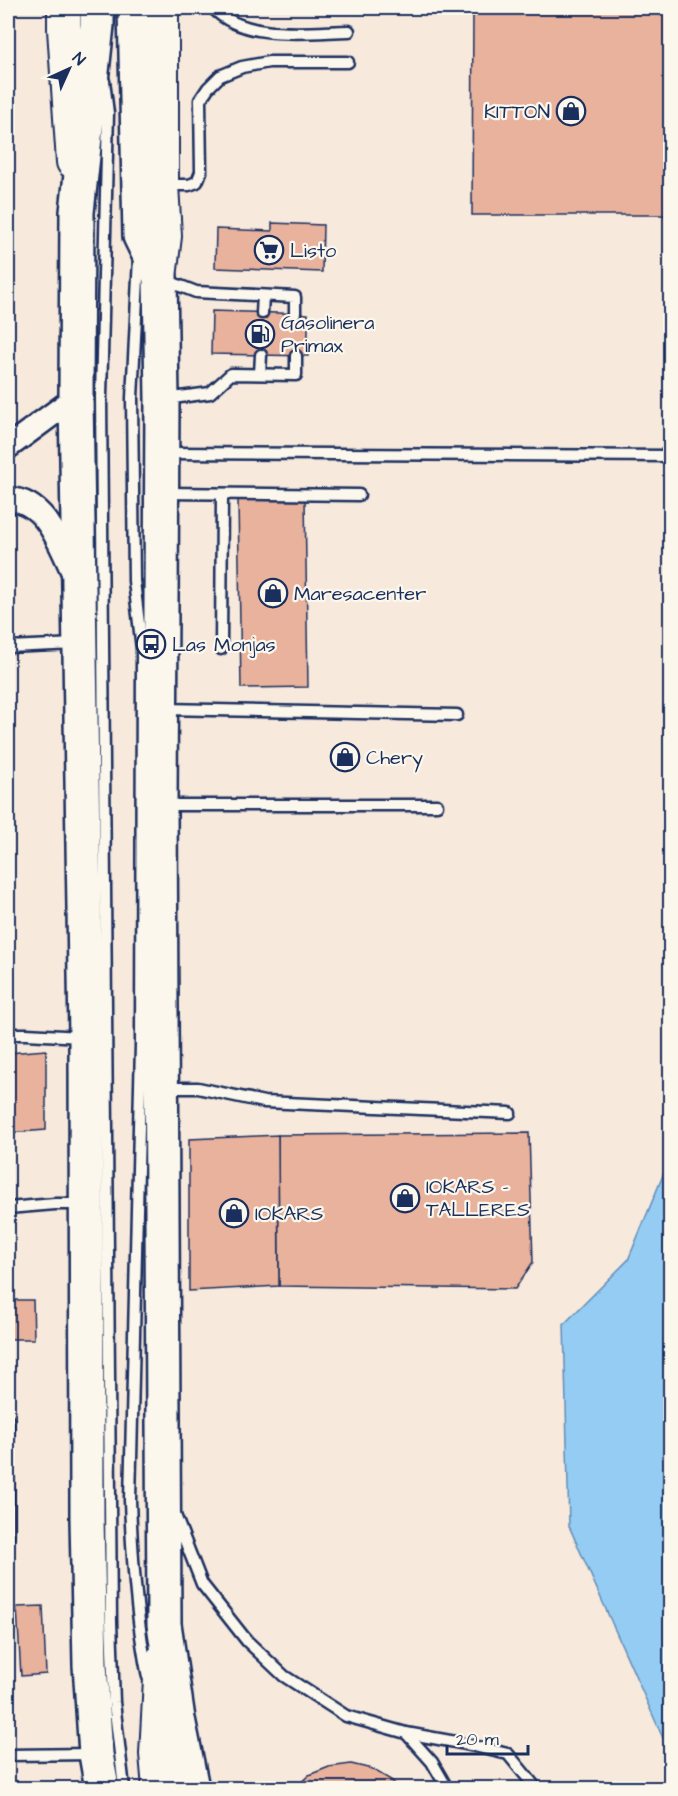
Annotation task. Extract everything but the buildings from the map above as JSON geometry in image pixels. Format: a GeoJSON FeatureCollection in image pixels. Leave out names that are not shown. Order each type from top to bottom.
{"type":"FeatureCollection","features":[{"type":"Feature","properties":{"kind":"main road"},"geometry":{"type":"LineString","coordinates":[[135,8],[140,236],[160,277],[164,1624],[178,1719],[173,1786]]}},
{"type":"Feature","properties":{"kind":"main road"},"geometry":{"type":"LineString","coordinates":[[97,16],[77,212],[76,397],[86,1037],[87,1530],[90,1665],[96,1754],[102,1788]]}},
{"type":"Feature","properties":{"kind":"street"},"geometry":{"type":"LineString","coordinates":[[64,8],[77,212]]}},
{"type":"Feature","properties":{"kind":"street"},"geometry":{"type":"LineString","coordinates":[[160,277],[165,236],[162,185],[162,8]]}},
{"type":"Feature","properties":{"kind":"street"},"geometry":{"type":"LineString","coordinates":[[8,447],[76,397]]}},
{"type":"Feature","properties":{"kind":"street"},"geometry":{"type":"LineString","coordinates":[[8,500],[15,500],[34,509],[47,520],[79,584]]}},
{"type":"Feature","properties":{"kind":"street"},"geometry":{"type":"LineString","coordinates":[[164,1624],[156,1754],[173,1786]]}},
{"type":"Feature","properties":{"kind":"lane"},"geometry":{"type":"LineString","coordinates":[[213,8],[246,28],[266,32],[349,31]]}},
{"type":"Feature","properties":{"kind":"lane"},"geometry":{"type":"LineString","coordinates":[[97,16],[108,113],[101,409],[111,1622],[114,1702],[124,1788]]}},
{"type":"Feature","properties":{"kind":"lane"},"geometry":{"type":"LineString","coordinates":[[162,185],[189,185],[197,182],[201,172],[200,100],[220,76],[242,67],[269,62],[348,62]]}},
{"type":"Feature","properties":{"kind":"lane"},"geometry":{"type":"LineString","coordinates":[[140,236],[132,398],[134,581],[142,649],[141,1045],[130,1500],[139,1634],[158,1724]]}},
{"type":"Feature","properties":{"kind":"lane"},"geometry":{"type":"LineString","coordinates":[[160,277],[196,292],[295,297],[295,313]]}},
{"type":"Feature","properties":{"kind":"lane"},"geometry":{"type":"LineString","coordinates":[[262,312],[263,296]]}},
{"type":"Feature","properties":{"kind":"lane"},"geometry":{"type":"LineString","coordinates":[[260,374],[261,355]]}},
{"type":"Feature","properties":{"kind":"lane"},"geometry":{"type":"LineString","coordinates":[[162,399],[210,393],[231,374],[296,375],[296,356]]}},
{"type":"Feature","properties":{"kind":"lane"},"geometry":{"type":"LineString","coordinates":[[160,453],[670,456]]}},
{"type":"Feature","properties":{"kind":"lane"},"geometry":{"type":"LineString","coordinates":[[160,493],[358,495]]}},
{"type":"Feature","properties":{"kind":"lane"},"geometry":{"type":"LineString","coordinates":[[220,649],[222,494]]}},
{"type":"Feature","properties":{"kind":"lane"},"geometry":{"type":"LineString","coordinates":[[8,647],[80,644]]}},
{"type":"Feature","properties":{"kind":"lane"},"geometry":{"type":"LineString","coordinates":[[160,709],[457,716]]}},
{"type":"Feature","properties":{"kind":"lane"},"geometry":{"type":"LineString","coordinates":[[160,805],[437,805]]}},
{"type":"Feature","properties":{"kind":"lane"},"geometry":{"type":"LineString","coordinates":[[8,1034],[86,1037]]}},
{"type":"Feature","properties":{"kind":"lane"},"geometry":{"type":"LineString","coordinates":[[162,1088],[198,1088],[264,1102],[510,1113]]}},
{"type":"Feature","properties":{"kind":"lane"},"geometry":{"type":"LineString","coordinates":[[8,1208],[86,1204]]}},
{"type":"Feature","properties":{"kind":"lane"},"geometry":{"type":"LineString","coordinates":[[8,1420],[8,1536]]}},
{"type":"Feature","properties":{"kind":"lane"},"geometry":{"type":"LineString","coordinates":[[164,1484],[202,1584],[247,1641],[284,1676],[346,1716],[406,1733],[508,1754],[536,1788]]}},
{"type":"Feature","properties":{"kind":"lane"},"geometry":{"type":"LineString","coordinates":[[406,1733],[432,1761],[447,1788]]}},
{"type":"Feature","properties":{"kind":"lane"},"geometry":{"type":"LineString","coordinates":[[8,1755],[96,1754]]}},
{"type":"Feature","properties":{"kind":"water"},"geometry":{"type":"Polygon","coordinates":[[[670,1158],[670,1754],[569,1526],[564,1324],[628,1260],[670,1158]]]}},
{"type":"Feature","properties":{"kind":"place","name":"KITTON"},"geometry":{"type":"Point","coordinates":[571,111]}},
{"type":"Feature","properties":{"kind":"place","name":"Listo"},"geometry":{"type":"Point","coordinates":[269,250]}},
{"type":"Feature","properties":{"kind":"place","name":"Gasolinera Primax"},"geometry":{"type":"Point","coordinates":[260,334]}},
{"type":"Feature","properties":{"kind":"place","name":"Maresacenter"},"geometry":{"type":"Point","coordinates":[273,593]}},
{"type":"Feature","properties":{"kind":"place","name":"Las Monjas"},"geometry":{"type":"Point","coordinates":[151,644]}},
{"type":"Feature","properties":{"kind":"place","name":"Chery"},"geometry":{"type":"Point","coordinates":[345,757]}},
{"type":"Feature","properties":{"kind":"place","name":"IOKARS - TALLERES"},"geometry":{"type":"Point","coordinates":[405,1198]}},
{"type":"Feature","properties":{"kind":"place","name":"IOKARS"},"geometry":{"type":"Point","coordinates":[234,1213]}}]}
